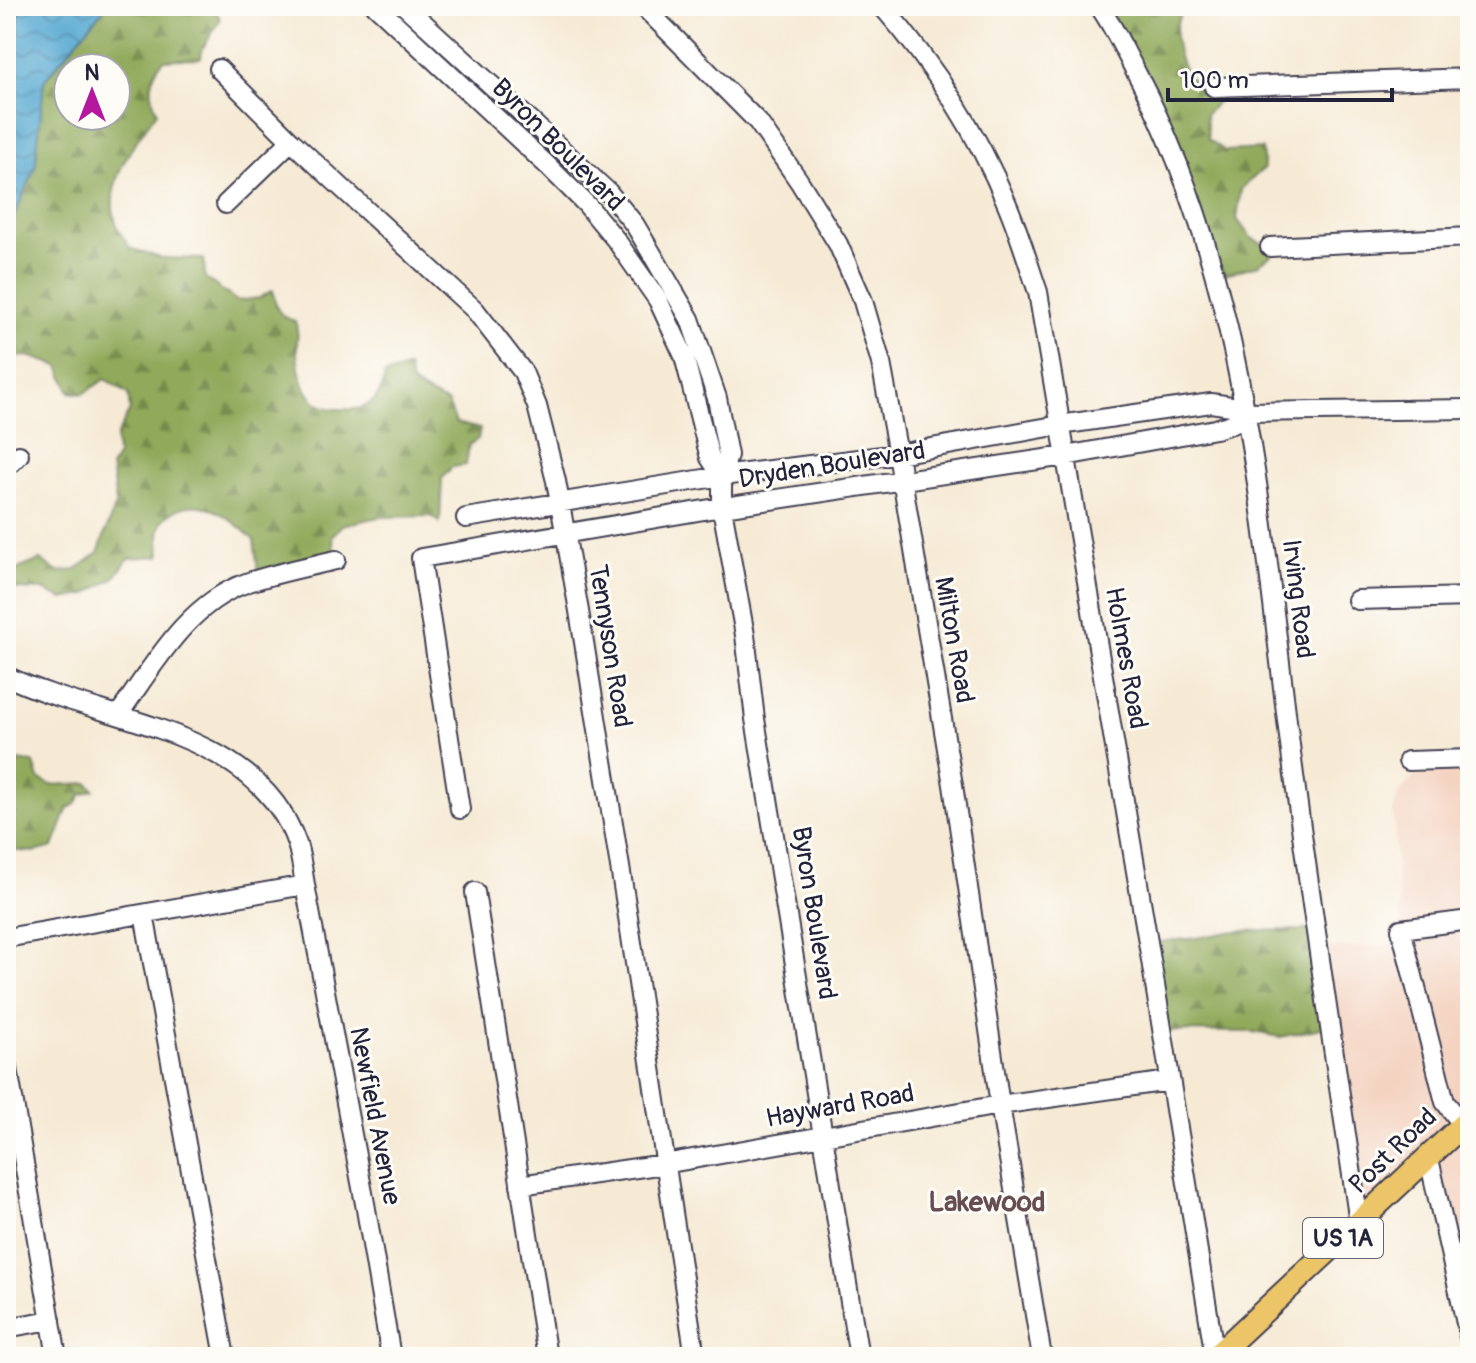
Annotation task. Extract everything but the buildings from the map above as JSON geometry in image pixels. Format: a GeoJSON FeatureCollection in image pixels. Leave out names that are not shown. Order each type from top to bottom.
{"type":"FeatureCollection","features":[{"type":"Feature","properties":{"kind":"main road","name":"Post Road"},"geometry":{"type":"LineString","coordinates":[[1215,1357],[1467,1126]]}},
{"type":"Feature","properties":{"kind":"street","name":"Byron Boulevard"},"geometry":{"type":"LineString","coordinates":[[376,6],[587,205],[624,252],[658,300],[684,356],[710,458],[722,476]]}},
{"type":"Feature","properties":{"kind":"street","name":"Byron Boulevard"},"geometry":{"type":"LineString","coordinates":[[405,6],[608,192],[643,239],[690,319],[717,398],[728,455],[722,476],[722,508],[745,635],[755,719],[859,1357]]}},
{"type":"Feature","properties":{"kind":"street","name":"Milton Road"},"geometry":{"type":"LineString","coordinates":[[643,6],[758,122],[838,244],[863,301],[881,363],[898,454],[1042,1357]]}},
{"type":"Feature","properties":{"kind":"street","name":"Holmes Road"},"geometry":{"type":"LineString","coordinates":[[882,6],[902,28],[960,111],[1007,204],[1038,292],[1215,1357]]}},
{"type":"Feature","properties":{"kind":"street","name":"Irving Road"},"geometry":{"type":"LineString","coordinates":[[1099,6],[1157,112],[1189,193],[1221,295],[1246,412],[1293,769],[1359,1223]]}},
{"type":"Feature","properties":{"kind":"street","name":"Tennyson Road"},"geometry":{"type":"LineString","coordinates":[[219,69],[291,141],[475,310],[523,372],[537,406],[560,504],[628,917],[695,1357]]}},
{"type":"Feature","properties":{"kind":"street"},"geometry":{"type":"LineString","coordinates":[[1214,87],[1470,78]]}},
{"type":"Feature","properties":{"kind":"street"},"geometry":{"type":"LineString","coordinates":[[513,133],[527,119]]}},
{"type":"Feature","properties":{"kind":"street"},"geometry":{"type":"LineString","coordinates":[[226,204],[291,141]]}},
{"type":"Feature","properties":{"kind":"street"},"geometry":{"type":"LineString","coordinates":[[1270,247],[1470,237]]}},
{"type":"Feature","properties":{"kind":"street"},"geometry":{"type":"LineString","coordinates":[[624,252],[643,239]]}},
{"type":"Feature","properties":{"kind":"street","name":"Dryden Boulevard"},"geometry":{"type":"LineString","coordinates":[[466,518],[722,476],[898,454],[1060,425],[1211,403],[1246,412],[1470,409]]}},
{"type":"Feature","properties":{"kind":"street","name":"Dryden Boulevard"},"geometry":{"type":"LineString","coordinates":[[460,809],[421,558],[1065,456],[1215,429],[1232,424],[1246,412]]}},
{"type":"Feature","properties":{"kind":"street"},"geometry":{"type":"LineString","coordinates":[[119,714],[162,652],[185,625],[216,599],[244,584],[336,560]]}},
{"type":"Feature","properties":{"kind":"street"},"geometry":{"type":"LineString","coordinates":[[1357,600],[1470,597]]}},
{"type":"Feature","properties":{"kind":"street","name":"Newfield Avenue"},"geometry":{"type":"LineString","coordinates":[[6,676],[199,745],[230,761],[273,800],[297,843],[364,1194],[391,1357]]}},
{"type":"Feature","properties":{"kind":"street"},"geometry":{"type":"LineString","coordinates":[[1408,761],[1470,759]]}},
{"type":"Feature","properties":{"kind":"street"},"geometry":{"type":"LineString","coordinates":[[6,938],[305,885]]}},
{"type":"Feature","properties":{"kind":"street"},"geometry":{"type":"LineString","coordinates":[[475,892],[547,1357]]}},
{"type":"Feature","properties":{"kind":"street"},"geometry":{"type":"LineString","coordinates":[[144,914],[225,1357]]}},
{"type":"Feature","properties":{"kind":"street"},"geometry":{"type":"LineString","coordinates":[[1467,1126],[1445,1102],[1401,929],[1470,920]]}},
{"type":"Feature","properties":{"kind":"street"},"geometry":{"type":"LineString","coordinates":[[6,1057],[57,1357]]}},
{"type":"Feature","properties":{"kind":"street","name":"Hayward Road"},"geometry":{"type":"LineString","coordinates":[[520,1185],[664,1164],[1000,1105],[1169,1081]]}},
{"type":"Feature","properties":{"kind":"street"},"geometry":{"type":"LineString","coordinates":[[1429,1159],[1470,1341]]}},
{"type":"Feature","properties":{"kind":"street"},"geometry":{"type":"LineString","coordinates":[[6,1328],[51,1320]]}},
{"type":"Feature","properties":{"kind":"shaded area"},"geometry":{"type":"Polygon","coordinates":[[[1470,758],[1470,1335],[1429,1160],[1365,1217],[1321,949],[1402,944],[1393,812],[1398,794],[1415,775],[1420,760],[1470,758]]]}},
{"type":"Feature","properties":{"kind":"green space"},"geometry":{"type":"Polygon","coordinates":[[[6,6],[22,6],[6,58],[6,6]]]}},
{"type":"Feature","properties":{"kind":"green space"},"geometry":{"type":"Polygon","coordinates":[[[106,6],[215,6],[220,20],[202,49],[201,58],[164,60],[155,72],[152,91],[157,112],[122,165],[113,195],[118,229],[130,248],[161,258],[204,259],[205,278],[237,301],[259,298],[273,290],[278,310],[295,321],[300,373],[307,392],[320,405],[350,409],[366,406],[378,396],[385,375],[408,367],[413,384],[448,403],[456,423],[480,429],[478,439],[469,445],[466,465],[452,467],[442,478],[440,522],[431,516],[379,517],[342,525],[332,536],[336,560],[259,578],[254,540],[217,511],[206,507],[184,507],[163,520],[159,532],[160,556],[129,558],[114,578],[85,595],[63,599],[43,590],[17,589],[6,574],[40,560],[58,572],[75,570],[98,553],[116,503],[111,466],[117,457],[116,437],[130,410],[128,394],[105,379],[83,394],[70,392],[59,366],[28,356],[6,357],[6,226],[13,219],[35,168],[44,81],[52,71],[52,132],[132,132],[132,52],[68,52],[106,6]]]}},
{"type":"Feature","properties":{"kind":"green space"},"geometry":{"type":"Polygon","coordinates":[[[1102,6],[1195,6],[1185,10],[1176,29],[1176,42],[1184,68],[1198,85],[1230,89],[1206,114],[1208,139],[1225,151],[1262,149],[1264,168],[1241,189],[1237,219],[1251,238],[1277,251],[1258,265],[1218,276],[1102,6]]]}},
{"type":"Feature","properties":{"kind":"green space"},"geometry":{"type":"Polygon","coordinates":[[[6,760],[34,763],[39,779],[51,785],[88,783],[94,790],[81,795],[76,804],[68,808],[53,847],[35,852],[6,850],[6,760]]]}},
{"type":"Feature","properties":{"kind":"green space"},"geometry":{"type":"Polygon","coordinates":[[[1317,930],[1330,1026],[1280,1037],[1253,1032],[1165,1031],[1149,943],[1235,931],[1317,930]]]}},
{"type":"Feature","properties":{"kind":"water"},"geometry":{"type":"Polygon","coordinates":[[[22,6],[106,6],[68,52],[52,52],[52,71],[44,81],[35,168],[13,219],[6,226],[6,58],[22,6]]]}},
{"type":"Feature","properties":{"kind":"district","name":"Lakewood"},"geometry":{"type":"Point","coordinates":[987,1202]}}]}
